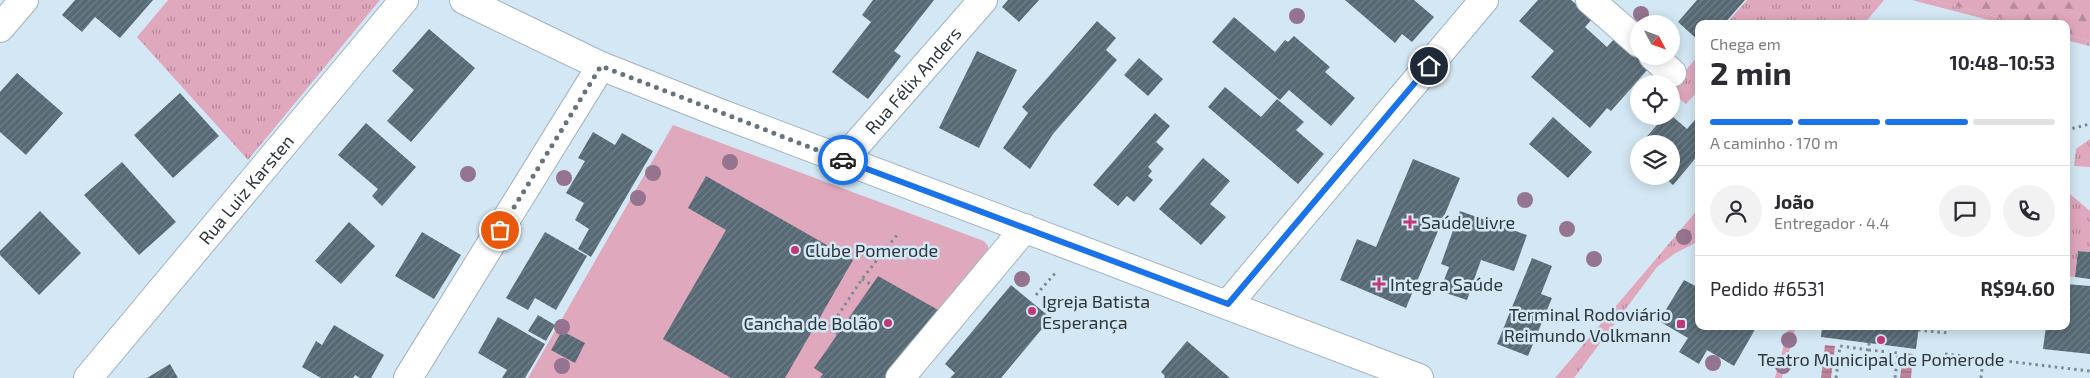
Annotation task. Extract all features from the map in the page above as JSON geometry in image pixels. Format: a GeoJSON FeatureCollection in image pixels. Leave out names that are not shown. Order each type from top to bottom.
{"type":"FeatureCollection","features":[{"type":"Feature","properties":{"kind":"street"},"geometry":{"type":"LineString","coordinates":[[0,28],[24,0]]}},
{"type":"Feature","properties":{"kind":"street","name":"Rua Luiz Karsten"},"geometry":{"type":"LineString","coordinates":[[88,378],[404,0]]}},
{"type":"Feature","properties":{"kind":"street"},"geometry":{"type":"LineString","coordinates":[[464,0],[601,66],[843,160],[1228,304],[1419,378]]}},
{"type":"Feature","properties":{"kind":"street","name":"Rua Félix Anders"},"geometry":{"type":"LineString","coordinates":[[843,160],[983,0]]}},
{"type":"Feature","properties":{"kind":"street"},"geometry":{"type":"LineString","coordinates":[[1228,304],[1484,0]]}},
{"type":"Feature","properties":{"kind":"street"},"geometry":{"type":"LineString","coordinates":[[1590,0],[1630,35]]}},
{"type":"Feature","properties":{"kind":"street"},"geometry":{"type":"LineString","coordinates":[[408,378],[601,66]]}},
{"type":"Feature","properties":{"kind":"street"},"geometry":{"type":"LineString","coordinates":[[900,378],[1025,228]]}},
{"type":"Feature","properties":{"kind":"path"},"geometry":{"type":"LineString","coordinates":[[2070,129],[2090,124]]}},
{"type":"Feature","properties":{"kind":"path"},"geometry":{"type":"LineString","coordinates":[[838,334],[829,329],[862,279],[897,235]]}},
{"type":"Feature","properties":{"kind":"path"},"geometry":{"type":"LineString","coordinates":[[862,279],[872,285]]}},
{"type":"Feature","properties":{"kind":"path"},"geometry":{"type":"LineString","coordinates":[[1918,330],[1948,333]]}},
{"type":"Feature","properties":{"kind":"path"},"geometry":{"type":"LineString","coordinates":[[1869,343],[1869,350]]}},
{"type":"Feature","properties":{"kind":"path"},"geometry":{"type":"LineString","coordinates":[[1836,378],[1840,346],[1898,353],[1895,378]]}},
{"type":"Feature","properties":{"kind":"path"},"geometry":{"type":"LineString","coordinates":[[1945,354],[2090,372]]}},
{"type":"Feature","properties":{"kind":"path"},"geometry":{"type":"LineString","coordinates":[[1981,378],[1983,359]]}},
{"type":"Feature","properties":{"kind":"green space"},"geometry":{"type":"Polygon","coordinates":[[[168,0],[380,0],[248,160],[137,37],[168,0]]]}},
{"type":"Feature","properties":{"kind":"green space"},"geometry":{"type":"Polygon","coordinates":[[[1747,0],[1884,0],[1867,20],[1730,20],[1747,0]]]}},
{"type":"Feature","properties":{"kind":"green space"},"geometry":{"type":"Polygon","coordinates":[[[1912,0],[1932,0],[2009,20],[1989,20],[1912,0]]]}},
{"type":"Feature","properties":{"kind":"green space"},"geometry":{"type":"Polygon","coordinates":[[[1932,0],[2090,0],[2090,41],[2070,36],[2070,20],[2009,20],[1932,0]]]}},
{"type":"Feature","properties":{"kind":"green space"},"geometry":{"type":"Polygon","coordinates":[[[2070,36],[2090,41],[2089,46],[2070,41],[2070,36]]]}},
{"type":"Feature","properties":{"kind":"green space"},"geometry":{"type":"Polygon","coordinates":[[[1695,60],[1695,94],[1686,104],[1680,99],[1680,77],[1695,60]]]}},
{"type":"Feature","properties":{"kind":"green space","name":"Clube Pomerode"},"geometry":{"type":"Polygon","coordinates":[[[673,125],[984,241],[988,246],[988,253],[887,378],[528,378],[673,125]]]}},
{"type":"Feature","properties":{"kind":"green space"},"geometry":{"type":"Polygon","coordinates":[[[2090,139],[2090,167],[2074,166],[2076,149],[2090,139]]]}},
{"type":"Feature","properties":{"kind":"green space"},"geometry":{"type":"Polygon","coordinates":[[[2070,194],[2090,211],[2090,252],[2078,251],[2075,277],[2070,276],[2070,194]]]}},
{"type":"Feature","properties":{"kind":"green space"},"geometry":{"type":"Polygon","coordinates":[[[1695,213],[1695,243],[1674,254],[1657,267],[1574,378],[1555,378],[1695,213]]]}},
{"type":"Feature","properties":{"kind":"green space"},"geometry":{"type":"Polygon","coordinates":[[[1788,330],[1795,330],[1782,378],[1775,378],[1788,330]]]}},
{"type":"Feature","properties":{"kind":"shaded area"},"geometry":{"type":"Polygon","coordinates":[[[1825,345],[1835,346],[1831,378],[1821,378],[1825,345]]]}},
{"type":"Feature","properties":{"kind":"shaded area"},"geometry":{"type":"Polygon","coordinates":[[[1903,353],[1913,354],[1911,378],[1900,378],[1903,353]]]}},
{"type":"Feature","properties":{"kind":"building"},"geometry":{"type":"Polygon","coordinates":[[[75,0],[153,0],[120,38],[95,17],[82,32],[62,15],[75,0]]]}},
{"type":"Feature","properties":{"kind":"building"},"geometry":{"type":"Polygon","coordinates":[[[873,0],[934,0],[894,51],[901,56],[868,99],[832,72],[871,22],[862,15],[873,0]]]}},
{"type":"Feature","properties":{"kind":"building"},"geometry":{"type":"Polygon","coordinates":[[[1008,0],[1039,0],[1019,22],[1002,7],[1008,0]]]}},
{"type":"Feature","properties":{"kind":"building"},"geometry":{"type":"Polygon","coordinates":[[[1345,0],[1414,0],[1434,17],[1412,42],[1402,34],[1395,43],[1345,0]]]}},
{"type":"Feature","properties":{"kind":"building"},"geometry":{"type":"Polygon","coordinates":[[[1538,0],[1571,0],[1593,18],[1585,27],[1607,47],[1615,38],[1630,51],[1630,65],[1646,65],[1649,68],[1643,75],[1630,75],[1630,90],[1611,111],[1607,108],[1590,128],[1531,77],[1554,51],[1519,21],[1538,0]]]}},
{"type":"Feature","properties":{"kind":"building"},"geometry":{"type":"Polygon","coordinates":[[[1697,0],[1745,0],[1728,20],[1695,20],[1695,37],[1680,24],[1680,20],[1697,0]]]}},
{"type":"Feature","properties":{"kind":"building"},"geometry":{"type":"Polygon","coordinates":[[[1234,17],[1275,52],[1285,40],[1288,42],[1294,36],[1330,67],[1325,72],[1355,98],[1331,126],[1289,90],[1280,100],[1212,42],[1234,17]]]}},
{"type":"Feature","properties":{"kind":"building"},"geometry":{"type":"Polygon","coordinates":[[[1097,21],[1116,38],[1106,50],[1117,60],[1053,134],[1030,169],[1003,148],[1028,113],[1022,107],[1097,21]]]}},
{"type":"Feature","properties":{"kind":"building"},"geometry":{"type":"Polygon","coordinates":[[[429,29],[475,68],[411,142],[387,121],[414,90],[392,71],[429,29]]]}},
{"type":"Feature","properties":{"kind":"building"},"geometry":{"type":"Polygon","coordinates":[[[977,51],[1017,70],[979,148],[939,128],[977,51]]]}},
{"type":"Feature","properties":{"kind":"building"},"geometry":{"type":"Polygon","coordinates":[[[1139,58],[1163,79],[1148,96],[1124,75],[1139,58]]]}},
{"type":"Feature","properties":{"kind":"building"},"geometry":{"type":"Polygon","coordinates":[[[17,73],[63,113],[26,155],[0,132],[0,92],[17,73]]]}},
{"type":"Feature","properties":{"kind":"building"},"geometry":{"type":"Polygon","coordinates":[[[1225,87],[1261,117],[1277,99],[1304,122],[1296,130],[1324,154],[1298,184],[1208,107],[1225,87]]]}},
{"type":"Feature","properties":{"kind":"building"},"geometry":{"type":"Polygon","coordinates":[[[180,93],[219,136],[173,178],[134,135],[180,93]]]}},
{"type":"Feature","properties":{"kind":"building"},"geometry":{"type":"Polygon","coordinates":[[[1155,113],[1170,126],[1156,142],[1164,149],[1148,167],[1152,171],[1148,176],[1153,180],[1134,202],[1127,196],[1118,206],[1093,185],[1155,113]]]}},
{"type":"Feature","properties":{"kind":"building"},"geometry":{"type":"Polygon","coordinates":[[[1553,117],[1592,152],[1568,178],[1529,144],[1553,117]]]}},
{"type":"Feature","properties":{"kind":"building"},"geometry":{"type":"Polygon","coordinates":[[[1695,120],[1695,159],[1680,177],[1680,135],[1648,135],[1657,125],[1680,125],[1680,123],[1687,129],[1695,120]]]}},
{"type":"Feature","properties":{"kind":"building"},"geometry":{"type":"Polygon","coordinates":[[[366,123],[416,167],[382,206],[372,196],[378,189],[338,155],[366,123]]]}},
{"type":"Feature","properties":{"kind":"building"},"geometry":{"type":"Polygon","coordinates":[[[593,132],[615,145],[622,133],[653,151],[591,257],[578,249],[589,229],[575,220],[584,203],[566,193],[585,161],[578,158],[593,132]]]}},
{"type":"Feature","properties":{"kind":"building"},"geometry":{"type":"Polygon","coordinates":[[[1203,158],[1230,181],[1210,204],[1226,217],[1201,245],[1159,209],[1203,158]]]}},
{"type":"Feature","properties":{"kind":"building"},"geometry":{"type":"Polygon","coordinates":[[[1413,159],[1460,178],[1406,308],[1340,280],[1357,239],[1376,247],[1413,159]]]}},
{"type":"Feature","properties":{"kind":"building"},"geometry":{"type":"Polygon","coordinates":[[[122,162],[176,222],[139,255],[84,195],[122,162]]]}},
{"type":"Feature","properties":{"kind":"building"},"geometry":{"type":"Polygon","coordinates":[[[706,176],[853,260],[785,378],[731,378],[663,339],[726,230],[688,208],[706,176]]]}},
{"type":"Feature","properties":{"kind":"building"},"geometry":{"type":"Polygon","coordinates":[[[40,211],[81,253],[39,295],[0,255],[0,251],[40,211]]]}},
{"type":"Feature","properties":{"kind":"building"},"geometry":{"type":"Polygon","coordinates":[[[1460,211],[1527,235],[1514,271],[1481,260],[1467,300],[1440,291],[1449,267],[1441,264],[1460,211]]]}},
{"type":"Feature","properties":{"kind":"building"},"geometry":{"type":"Polygon","coordinates":[[[349,222],[375,246],[341,284],[315,261],[349,222]]]}},
{"type":"Feature","properties":{"kind":"building"},"geometry":{"type":"Polygon","coordinates":[[[422,232],[461,255],[434,299],[395,276],[422,232]]]}},
{"type":"Feature","properties":{"kind":"building"},"geometry":{"type":"Polygon","coordinates":[[[545,232],[587,256],[556,310],[535,298],[528,310],[506,298],[545,232]]]}},
{"type":"Feature","properties":{"kind":"building"},"geometry":{"type":"Polygon","coordinates":[[[2078,251],[2090,252],[2090,279],[2075,277],[2078,251]]]}},
{"type":"Feature","properties":{"kind":"building"},"geometry":{"type":"Polygon","coordinates":[[[1532,258],[1552,266],[1541,294],[1552,298],[1528,356],[1497,344],[1532,258]]]}},
{"type":"Feature","properties":{"kind":"building","name":"Cancha de Bolão"},"geometry":{"type":"Polygon","coordinates":[[[878,276],[940,311],[885,378],[820,378],[823,374],[814,368],[878,276]]]}},
{"type":"Feature","properties":{"kind":"building","name":"Terminal Rodoviário Reimundo Volkmann"},"geometry":{"type":"Polygon","coordinates":[[[1684,280],[1695,286],[1695,330],[1755,330],[1734,366],[1707,350],[1699,364],[1679,352],[1688,338],[1659,321],[1684,280]]]}},
{"type":"Feature","properties":{"kind":"building"},"geometry":{"type":"Polygon","coordinates":[[[2070,284],[2090,286],[2090,354],[2043,349],[2045,330],[2070,330],[2070,284]]]}},
{"type":"Feature","properties":{"kind":"building"},"geometry":{"type":"Polygon","coordinates":[[[1011,285],[1051,318],[1001,378],[950,378],[955,373],[945,364],[1011,285]]]}},
{"type":"Feature","properties":{"kind":"building"},"geometry":{"type":"Polygon","coordinates":[[[538,315],[555,325],[546,341],[528,331],[538,315]]]}},
{"type":"Feature","properties":{"kind":"building"},"geometry":{"type":"Polygon","coordinates":[[[498,317],[545,344],[525,378],[502,378],[507,370],[478,353],[498,317]]]}},
{"type":"Feature","properties":{"kind":"building"},"geometry":{"type":"Polygon","coordinates":[[[334,325],[384,355],[371,378],[360,378],[355,375],[353,378],[321,378],[302,367],[316,341],[322,345],[334,325]]]}},
{"type":"Feature","properties":{"kind":"building","name":"Teatro Municipal de Pomerode"},"geometry":{"type":"Polygon","coordinates":[[[1822,330],[1918,330],[1916,349],[1821,337],[1822,330]]]}},
{"type":"Feature","properties":{"kind":"building"},"geometry":{"type":"Polygon","coordinates":[[[562,331],[585,343],[575,363],[551,350],[562,331]]]}},
{"type":"Feature","properties":{"kind":"building"},"geometry":{"type":"Polygon","coordinates":[[[1187,341],[1230,378],[1164,378],[1165,376],[1161,372],[1187,341]]]}},
{"type":"Feature","properties":{"kind":"building"},"geometry":{"type":"Polygon","coordinates":[[[170,364],[178,378],[147,378],[170,364]]]}},
{"type":"Feature","properties":{"kind":"way so far"},"geometry":{"type":"LineString","coordinates":[[500,230],[601,66],[843,160]]}},
{"type":"Feature","properties":{"kind":"place","name":"Saúde Livre"},"geometry":{"type":"Point","coordinates":[1410,222]}},
{"type":"Feature","properties":{"kind":"place","name":"Clube Pomerode"},"geometry":{"type":"Point","coordinates":[795,250]}},
{"type":"Feature","properties":{"kind":"place","name":"Integra Saúde"},"geometry":{"type":"Point","coordinates":[1379,284]}},
{"type":"Feature","properties":{"kind":"place","name":"Igreja Batista Esperança"},"geometry":{"type":"Point","coordinates":[1032,311]}},
{"type":"Feature","properties":{"kind":"place","name":"Cancha de Bolão"},"geometry":{"type":"Point","coordinates":[888,323]}},
{"type":"Feature","properties":{"kind":"place","name":"Terminal Rodoviário Reimundo Volkmann"},"geometry":{"type":"Point","coordinates":[1681,324]}},
{"type":"Feature","properties":{"kind":"place","name":"Teatro Municipal de Pomerode"},"geometry":{"type":"Point","coordinates":[1881,340]}},
{"type":"Feature","properties":{"kind":"route"},"geometry":{"type":"LineString","coordinates":[[843,160],[1228,304],[1429,66]]}}]}
